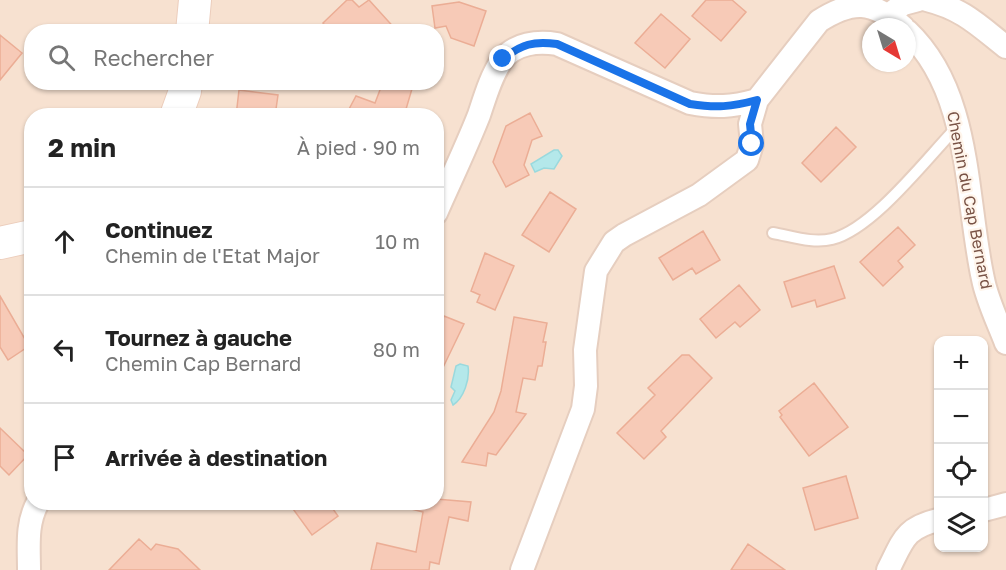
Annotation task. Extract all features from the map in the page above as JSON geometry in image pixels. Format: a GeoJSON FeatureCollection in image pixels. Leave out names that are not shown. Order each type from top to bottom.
{"type":"FeatureCollection","features":[{"type":"Feature","properties":{"kind":"street"},"geometry":{"type":"LineString","coordinates":[[193,24],[195,0]]}},
{"type":"Feature","properties":{"kind":"street"},"geometry":{"type":"LineString","coordinates":[[897,18],[903,4],[918,0]]}},
{"type":"Feature","properties":{"kind":"street"},"geometry":{"type":"LineString","coordinates":[[927,0],[945,4],[963,13],[1006,47]]}},
{"type":"Feature","properties":{"kind":"street"},"geometry":{"type":"LineString","coordinates":[[522,570],[583,409],[586,386],[585,350],[596,271],[614,242],[699,195],[747,160],[751,154],[752,144],[750,124],[757,100],[819,21],[831,10],[845,4],[864,1],[891,18]]}},
{"type":"Feature","properties":{"kind":"street","name":"Chemin du Cap Bernard"},"geometry":{"type":"LineString","coordinates":[[916,41],[935,63],[950,98],[967,166],[983,280],[1006,343]]}},
{"type":"Feature","properties":{"kind":"street"},"geometry":{"type":"LineString","coordinates":[[444,195],[487,90],[503,59],[527,44],[542,42],[557,44],[690,104],[732,107],[757,100]]}},
{"type":"Feature","properties":{"kind":"street"},"geometry":{"type":"LineString","coordinates":[[179,108],[185,90]]}},
{"type":"Feature","properties":{"kind":"street"},"geometry":{"type":"LineString","coordinates":[[0,243],[24,238]]}},
{"type":"Feature","properties":{"kind":"street"},"geometry":{"type":"LineString","coordinates":[[988,509],[1006,504]]}},
{"type":"Feature","properties":{"kind":"street"},"geometry":{"type":"LineString","coordinates":[[29,570],[28,528],[34,510]]}},
{"type":"Feature","properties":{"kind":"street"},"geometry":{"type":"LineString","coordinates":[[888,570],[911,531],[934,522]]}},
{"type":"Feature","properties":{"kind":"lane"},"geometry":{"type":"LineString","coordinates":[[772,233],[819,240],[832,239],[850,231],[866,221],[897,191],[957,126]]}},
{"type":"Feature","properties":{"kind":"shaded area"},"geometry":{"type":"Polygon","coordinates":[[[0,0],[1006,0],[1006,570],[0,570],[0,0]]]}},
{"type":"Feature","properties":{"kind":"water"},"geometry":{"type":"Polygon","coordinates":[[[554,150],[558,150],[562,156],[554,169],[544,168],[535,172],[531,164],[554,150]]]}},
{"type":"Feature","properties":{"kind":"water"},"geometry":{"type":"Polygon","coordinates":[[[460,364],[468,366],[468,377],[463,393],[453,405],[451,400],[455,391],[451,387],[456,366],[460,364]]]}},
{"type":"Feature","properties":{"kind":"building"},"geometry":{"type":"Polygon","coordinates":[[[347,0],[352,0],[359,7],[369,0],[391,24],[324,24],[347,0]]]}},
{"type":"Feature","properties":{"kind":"building"},"geometry":{"type":"Polygon","coordinates":[[[706,0],[732,0],[746,12],[721,41],[692,16],[706,0]]]}},
{"type":"Feature","properties":{"kind":"building"},"geometry":{"type":"Polygon","coordinates":[[[459,2],[486,11],[474,46],[451,38],[444,24],[434,24],[432,6],[459,2]]]}},
{"type":"Feature","properties":{"kind":"building"},"geometry":{"type":"Polygon","coordinates":[[[661,14],[690,39],[665,68],[635,43],[661,14]]]}},
{"type":"Feature","properties":{"kind":"building"},"geometry":{"type":"Polygon","coordinates":[[[0,35],[22,53],[0,80],[0,35]]]}},
{"type":"Feature","properties":{"kind":"building"},"geometry":{"type":"Polygon","coordinates":[[[239,90],[278,95],[276,108],[237,108],[239,90]]]}},
{"type":"Feature","properties":{"kind":"building"},"geometry":{"type":"Polygon","coordinates":[[[380,90],[412,90],[406,108],[350,108],[356,96],[375,103],[380,90]]]}},
{"type":"Feature","properties":{"kind":"building"},"geometry":{"type":"Polygon","coordinates":[[[530,113],[542,136],[532,140],[524,165],[529,175],[506,187],[493,162],[506,126],[530,113]]]}},
{"type":"Feature","properties":{"kind":"building"},"geometry":{"type":"Polygon","coordinates":[[[836,127],[856,147],[821,182],[802,163],[836,127]]]}},
{"type":"Feature","properties":{"kind":"building"},"geometry":{"type":"Polygon","coordinates":[[[550,192],[576,209],[549,252],[522,235],[550,192]]]}},
{"type":"Feature","properties":{"kind":"building"},"geometry":{"type":"Polygon","coordinates":[[[898,227],[915,245],[898,261],[903,267],[883,286],[860,262],[898,227]]]}},
{"type":"Feature","properties":{"kind":"building"},"geometry":{"type":"Polygon","coordinates":[[[703,231],[720,260],[696,274],[692,268],[673,280],[659,258],[703,231]]]}},
{"type":"Feature","properties":{"kind":"building"},"geometry":{"type":"Polygon","coordinates":[[[485,253],[514,266],[495,310],[477,302],[480,295],[471,291],[485,253]]]}},
{"type":"Feature","properties":{"kind":"building"},"geometry":{"type":"Polygon","coordinates":[[[834,266],[845,298],[817,307],[815,300],[792,307],[784,282],[834,266]]]}},
{"type":"Feature","properties":{"kind":"building"},"geometry":{"type":"Polygon","coordinates":[[[739,285],[760,310],[740,327],[735,322],[716,338],[700,319],[739,285]]]}},
{"type":"Feature","properties":{"kind":"building"},"geometry":{"type":"Polygon","coordinates":[[[0,296],[24,337],[24,349],[8,360],[0,347],[0,296]]]}},
{"type":"Feature","properties":{"kind":"building"},"geometry":{"type":"Polygon","coordinates":[[[444,316],[464,324],[444,365],[444,316]]]}},
{"type":"Feature","properties":{"kind":"building"},"geometry":{"type":"Polygon","coordinates":[[[514,317],[547,323],[542,366],[538,366],[535,380],[523,378],[516,412],[526,414],[496,455],[488,453],[486,466],[462,462],[494,412],[501,391],[514,317]]]}},
{"type":"Feature","properties":{"kind":"building"},"geometry":{"type":"Polygon","coordinates":[[[682,355],[689,355],[712,378],[661,431],[666,437],[644,459],[617,433],[655,395],[648,388],[682,355]]]}},
{"type":"Feature","properties":{"kind":"building"},"geometry":{"type":"Polygon","coordinates":[[[814,383],[848,427],[809,456],[780,417],[782,415],[779,411],[814,383]]]}},
{"type":"Feature","properties":{"kind":"building"},"geometry":{"type":"Polygon","coordinates":[[[0,428],[24,451],[24,459],[9,475],[0,466],[0,428]]]}},
{"type":"Feature","properties":{"kind":"building"},"geometry":{"type":"Polygon","coordinates":[[[846,476],[858,518],[815,530],[803,488],[846,476]]]}},
{"type":"Feature","properties":{"kind":"building"},"geometry":{"type":"Polygon","coordinates":[[[444,500],[471,502],[468,521],[449,517],[439,564],[430,562],[429,570],[371,570],[377,543],[416,552],[423,512],[415,510],[444,510],[444,500]]]}},
{"type":"Feature","properties":{"kind":"building"},"geometry":{"type":"Polygon","coordinates":[[[294,510],[334,510],[338,516],[312,535],[294,510]]]}},
{"type":"Feature","properties":{"kind":"building"},"geometry":{"type":"Polygon","coordinates":[[[139,539],[151,550],[156,544],[178,549],[200,570],[109,570],[139,539]]]}},
{"type":"Feature","properties":{"kind":"building"},"geometry":{"type":"Polygon","coordinates":[[[748,544],[785,570],[731,570],[748,544]]]}},
{"type":"Feature","properties":{"kind":"route"},"geometry":{"type":"LineString","coordinates":[[503,59],[527,44],[542,42],[557,44],[690,104],[732,107],[757,100],[750,124],[752,144]]}}]}
